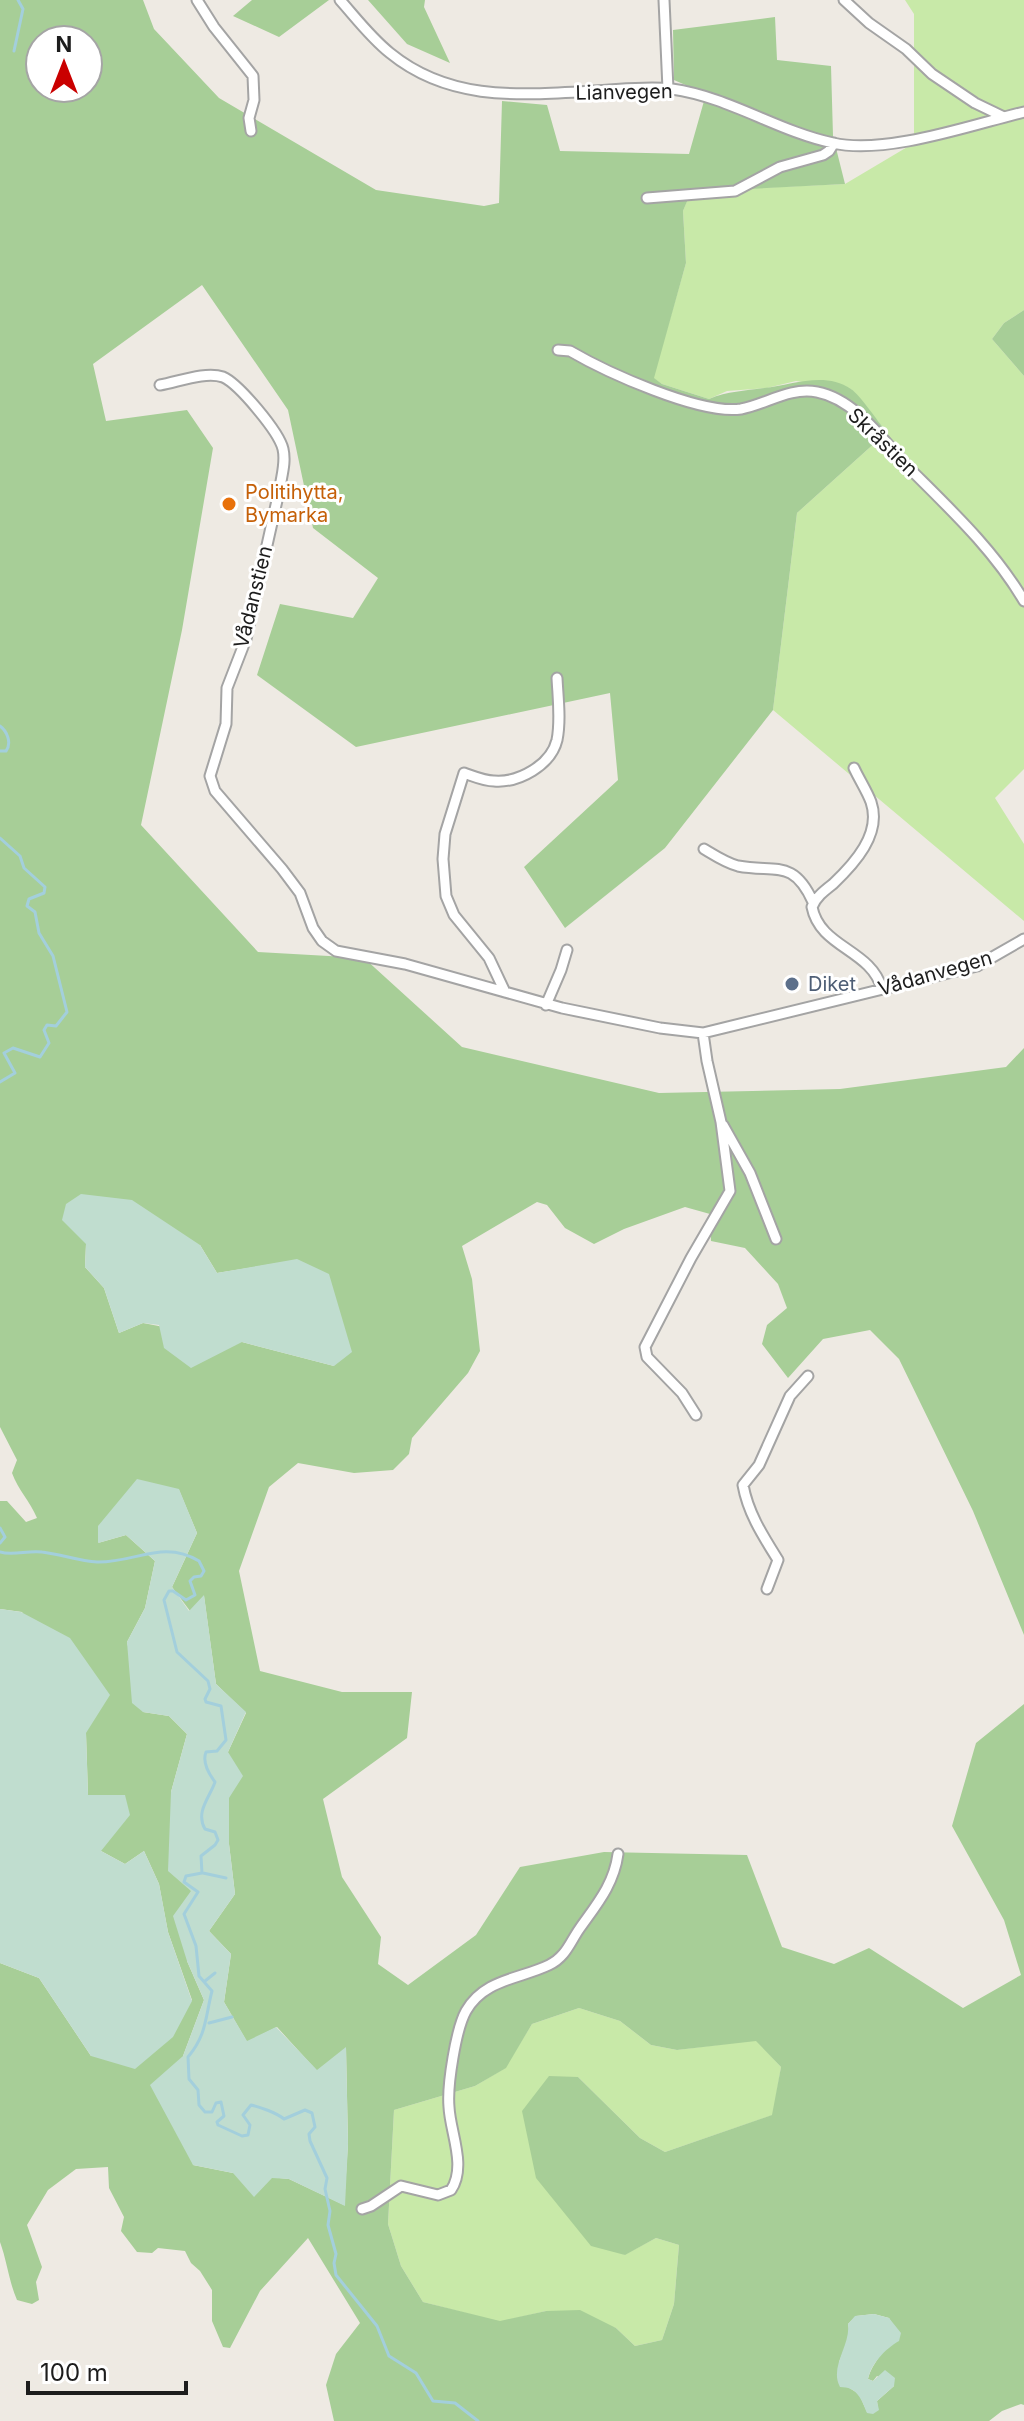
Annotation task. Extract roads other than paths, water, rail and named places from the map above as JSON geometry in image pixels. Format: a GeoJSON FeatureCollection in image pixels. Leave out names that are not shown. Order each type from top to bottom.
{"type":"FeatureCollection","features":[{"type":"Feature","properties":{"kind":"street"},"geometry":{"type":"LineString","coordinates":[[197,0],[253,76],[254,100],[249,118],[251,131]]}},
{"type":"Feature","properties":{"kind":"street","name":"Lianvegen"},"geometry":{"type":"LineString","coordinates":[[340,0],[399,61],[426,76],[471,91],[496,94],[668,89],[712,98],[791,130],[834,143],[858,145],[898,141],[1024,112]]}},
{"type":"Feature","properties":{"kind":"street"},"geometry":{"type":"LineString","coordinates":[[664,0],[668,89]]}},
{"type":"Feature","properties":{"kind":"street"},"geometry":{"type":"LineString","coordinates":[[844,0],[869,23],[906,49],[932,74],[975,103],[1004,117]]}},
{"type":"Feature","properties":{"kind":"street"},"geometry":{"type":"LineString","coordinates":[[647,198],[735,191],[780,167],[823,155],[834,143]]}},
{"type":"Feature","properties":{"kind":"street","name":"Skråstien"},"geometry":{"type":"LineString","coordinates":[[558,350],[570,351],[660,392],[721,409],[740,409],[803,391],[836,398],[859,415],[977,537],[1011,579],[1024,601]]}},
{"type":"Feature","properties":{"kind":"street","name":"Vådanstien"},"geometry":{"type":"LineString","coordinates":[[160,385],[209,376],[222,377],[258,411],[281,443],[284,461],[278,495],[246,639],[229,679],[226,724],[210,776],[215,791],[300,893],[313,928],[322,941],[336,951]]}},
{"type":"Feature","properties":{"kind":"street"},"geometry":{"type":"LineString","coordinates":[[505,992],[489,958],[449,906],[443,884],[445,834],[464,773],[491,781],[508,779],[538,767],[550,755],[558,728],[557,678]]}},
{"type":"Feature","properties":{"kind":"street"},"geometry":{"type":"LineString","coordinates":[[813,902],[849,867],[869,839],[873,824],[872,804],[854,768]]}},
{"type":"Feature","properties":{"kind":"street"},"geometry":{"type":"LineString","coordinates":[[704,849],[733,865],[777,867],[789,871],[813,902],[813,913],[822,931],[869,965],[882,989]]}},
{"type":"Feature","properties":{"kind":"street","name":"Vådanvegen"},"geometry":{"type":"LineString","coordinates":[[336,951],[405,964],[546,1005],[660,1028],[703,1033],[977,966],[1024,939]]}},
{"type":"Feature","properties":{"kind":"street"},"geometry":{"type":"LineString","coordinates":[[546,1005],[567,950]]}},
{"type":"Feature","properties":{"kind":"street"},"geometry":{"type":"LineString","coordinates":[[696,1415],[682,1393],[647,1357],[645,1344],[691,1258],[729,1197],[730,1178],[703,1033]]}},
{"type":"Feature","properties":{"kind":"street"},"geometry":{"type":"LineString","coordinates":[[721,1122],[754,1181],[776,1239]]}},
{"type":"Feature","properties":{"kind":"street"},"geometry":{"type":"LineString","coordinates":[[767,1589],[778,1560],[757,1526],[743,1485],[759,1465],[790,1396],[808,1376]]}},
{"type":"Feature","properties":{"kind":"street"},"geometry":{"type":"LineString","coordinates":[[362,2209],[401,2186],[438,2195],[451,2190],[456,2181],[457,2160],[449,2100],[456,2044],[466,2012],[495,1984],[550,1965],[563,1955],[605,1895],[618,1854]]}},
{"type":"Feature","properties":{"kind":"waterway"},"geometry":{"type":"LineString","coordinates":[[14,51],[23,9],[18,0]]}},
{"type":"Feature","properties":{"kind":"waterway"},"geometry":{"type":"LineString","coordinates":[[0,726],[9,741],[6,751],[0,751]]}},
{"type":"Feature","properties":{"kind":"waterway"},"geometry":{"type":"LineString","coordinates":[[0,838],[20,856],[24,868],[45,887],[44,893],[29,899],[27,906],[35,912],[39,933],[53,956],[67,1012],[56,1026],[47,1025],[44,1030],[49,1043],[40,1057],[13,1048],[4,1053],[15,1073],[0,1082]]}},
{"type":"Feature","properties":{"kind":"waterway"},"geometry":{"type":"LineString","coordinates":[[0,1528],[5,1537],[0,1543]]}},
{"type":"Feature","properties":{"kind":"waterway"},"geometry":{"type":"LineString","coordinates":[[0,1552],[42,1552],[97,1562],[173,1552],[199,1561],[204,1571],[190,1581],[195,1595],[186,1600],[169,1591],[164,1600],[177,1652],[208,1681],[210,1689],[206,1702],[221,1706],[226,1740],[217,1751],[206,1752],[205,1756],[207,1768],[215,1782],[202,1811],[202,1823],[205,1829],[215,1832],[218,1840],[201,1856],[202,1873],[186,1876],[184,1882],[198,1892],[184,1914],[196,1946],[199,1976],[212,1991],[202,2033],[188,2057],[189,2079],[198,2090],[199,2105],[205,2112],[212,2112],[216,2103],[221,2102],[224,2116],[217,2122],[218,2125],[242,2136],[248,2135],[250,2125],[243,2115],[251,2105],[284,2119],[305,2110],[312,2113],[315,2127],[309,2134],[310,2141],[327,2178],[328,2225],[336,2254],[336,2275],[377,2326],[389,2356],[416,2373],[433,2401],[455,2403],[478,2421]]}},
{"type":"Feature","properties":{"kind":"waterway"},"geometry":{"type":"LineString","coordinates":[[203,1873],[226,1878]]}},
{"type":"Feature","properties":{"kind":"waterway"},"geometry":{"type":"LineString","coordinates":[[205,1981],[215,1973]]}},
{"type":"Feature","properties":{"kind":"waterway"},"geometry":{"type":"LineString","coordinates":[[209,2023],[232,2017]]}},
{"type":"Feature","properties":{"kind":"place","name":"Politihytta, Bymarka"},"geometry":{"type":"Point","coordinates":[229,504]}},
{"type":"Feature","properties":{"kind":"place","name":"Diket"},"geometry":{"type":"Point","coordinates":[792,984]}}]}
